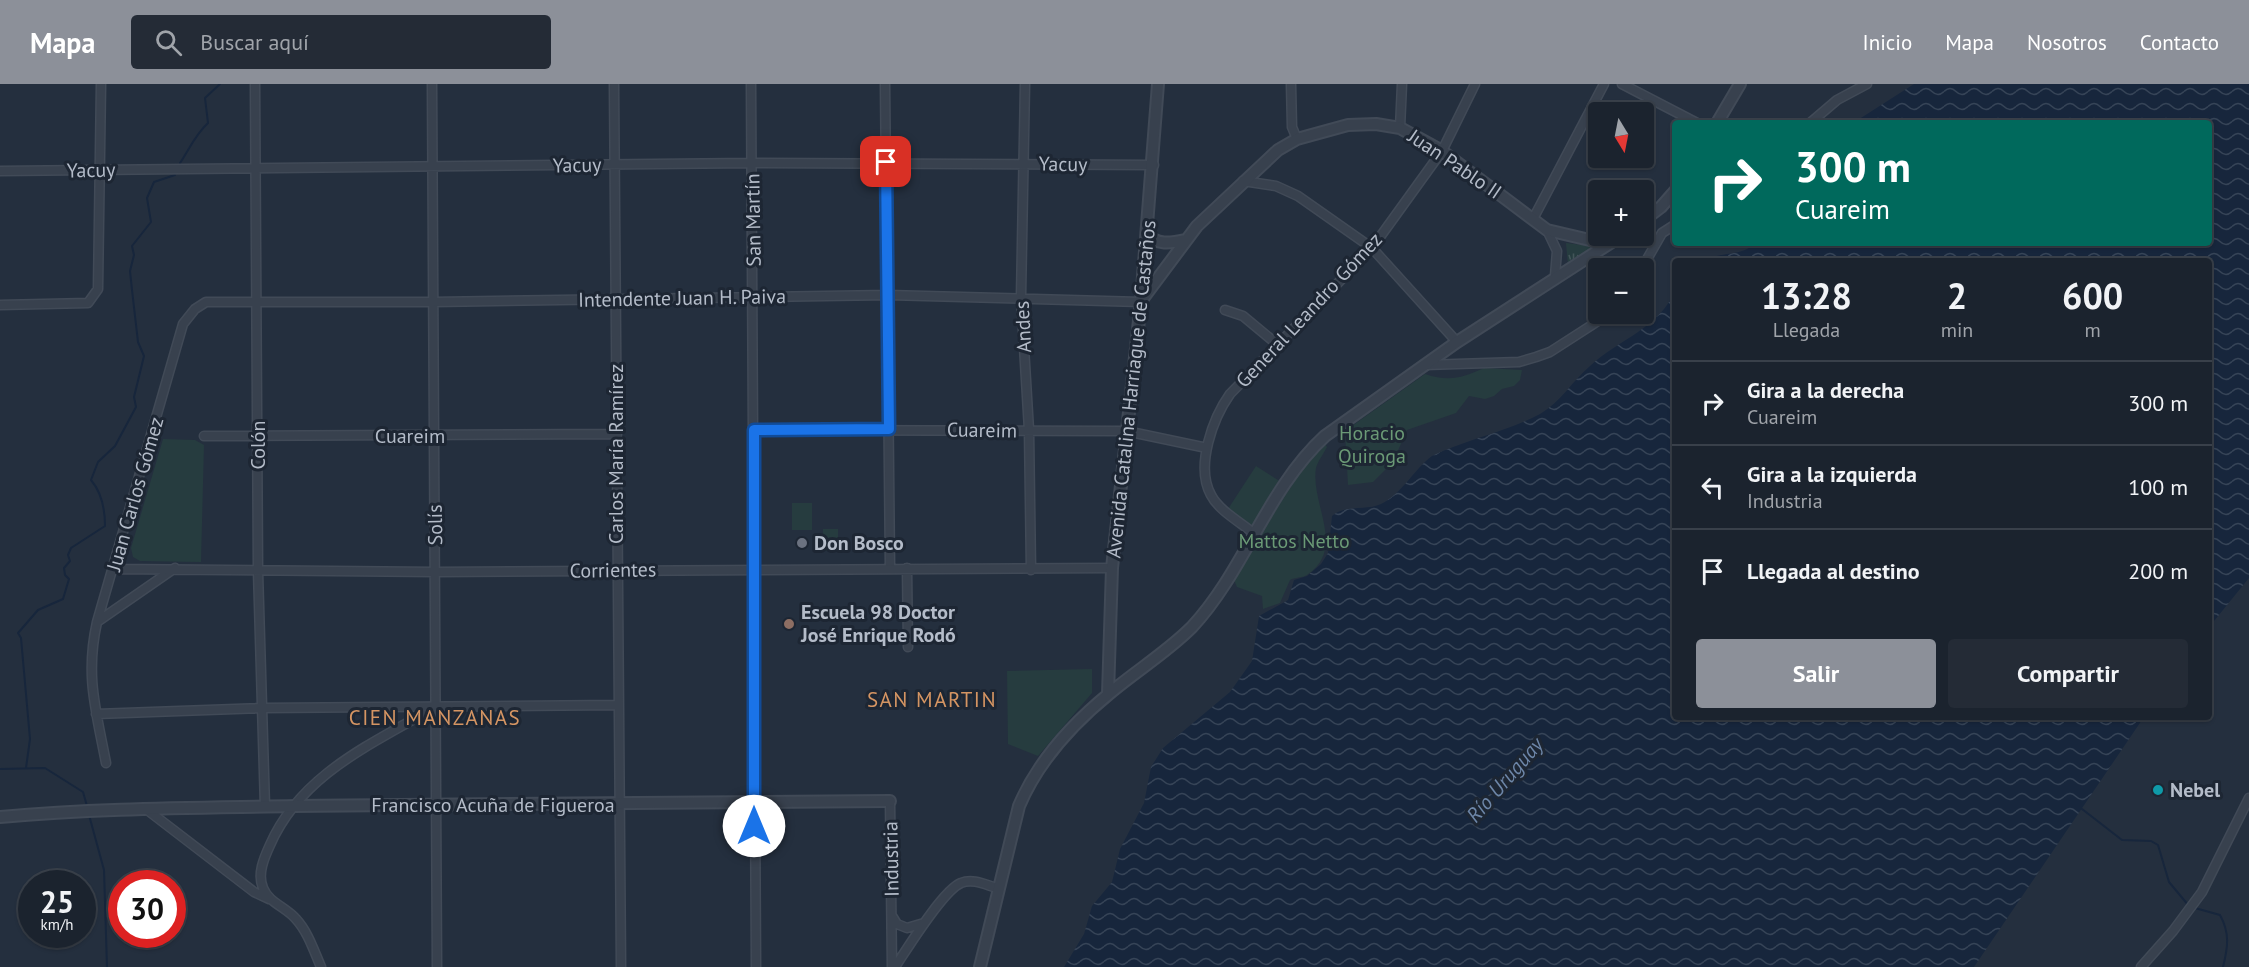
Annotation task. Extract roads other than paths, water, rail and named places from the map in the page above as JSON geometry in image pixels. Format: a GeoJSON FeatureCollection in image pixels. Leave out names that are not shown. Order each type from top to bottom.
{"type":"FeatureCollection","features":[{"type":"Feature","properties":{"kind":"street"},"geometry":{"type":"LineString","coordinates":[[0,305],[88,303],[99,289],[101,84]]}},
{"type":"Feature","properties":{"kind":"street","name":"Colón"},"geometry":{"type":"LineString","coordinates":[[255,84],[258,571],[266,807]]}},
{"type":"Feature","properties":{"kind":"street","name":"Solís"},"geometry":{"type":"LineString","coordinates":[[432,84],[437,967]]}},
{"type":"Feature","properties":{"kind":"street","name":"Carlos María Ramírez"},"geometry":{"type":"LineString","coordinates":[[614,84],[617,705],[621,967]]}},
{"type":"Feature","properties":{"kind":"street","name":"San Martín"},"geometry":{"type":"LineString","coordinates":[[751,84],[756,568],[754,802],[756,967]]}},
{"type":"Feature","properties":{"kind":"street"},"geometry":{"type":"LineString","coordinates":[[885,84],[890,568]]}},
{"type":"Feature","properties":{"kind":"street","name":"Andes"},"geometry":{"type":"LineString","coordinates":[[1025,84],[1021,297],[1029,430],[1031,570]]}},
{"type":"Feature","properties":{"kind":"street","name":"Avenida Catalina Harriague de Castaños"},"geometry":{"type":"LineString","coordinates":[[1108,694],[1112,568],[1141,302],[1154,165],[1158,84]]}},
{"type":"Feature","properties":{"kind":"street"},"geometry":{"type":"LineString","coordinates":[[1291,84],[1292,127],[1297,139]]}},
{"type":"Feature","properties":{"kind":"street"},"geometry":{"type":"LineString","coordinates":[[1400,128],[1402,84]]}},
{"type":"Feature","properties":{"kind":"street","name":"General Leandro Gómez"},"geometry":{"type":"LineString","coordinates":[[1256,535],[1219,505],[1211,495],[1207,483],[1207,448],[1219,410],[1230,394],[1372,248],[1442,151],[1475,84]]}},
{"type":"Feature","properties":{"kind":"street"},"geometry":{"type":"LineString","coordinates":[[1533,219],[1604,84]]}},
{"type":"Feature","properties":{"kind":"street"},"geometry":{"type":"LineString","coordinates":[[1622,84],[1690,120]]}},
{"type":"Feature","properties":{"kind":"street"},"geometry":{"type":"LineString","coordinates":[[1719,120],[1740,84]]}},
{"type":"Feature","properties":{"kind":"street"},"geometry":{"type":"LineString","coordinates":[[1813,120],[1852,86],[1867,84]]}},
{"type":"Feature","properties":{"kind":"street","name":"Juan Pablo II"},"geometry":{"type":"LineString","coordinates":[[1141,302],[1185,240],[1278,150],[1297,139],[1348,125],[1376,124],[1400,128],[1442,151],[1547,230],[1588,240]]}},
{"type":"Feature","properties":{"kind":"street","name":"Yacuy"},"geometry":{"type":"LineString","coordinates":[[0,171],[886,162],[1154,165]]}},
{"type":"Feature","properties":{"kind":"street"},"geometry":{"type":"LineString","coordinates":[[1243,182],[1276,186],[1298,196],[1372,248],[1457,342]]}},
{"type":"Feature","properties":{"kind":"street"},"geometry":{"type":"LineString","coordinates":[[1654,212],[1672,195]]}},
{"type":"Feature","properties":{"kind":"street"},"geometry":{"type":"LineString","coordinates":[[1648,258],[1662,233],[1672,227]]}},
{"type":"Feature","properties":{"kind":"street"},"geometry":{"type":"LineString","coordinates":[[1547,230],[1557,251],[1555,276]]}},
{"type":"Feature","properties":{"kind":"street"},"geometry":{"type":"LineString","coordinates":[[1147,233],[1159,242],[1172,243],[1185,240]]}},
{"type":"Feature","properties":{"kind":"street"},"geometry":{"type":"LineString","coordinates":[[980,967],[997,888],[1019,806],[1029,782],[1049,754],[1108,694],[1192,627],[1209,606],[1256,535],[1290,474],[1307,453],[1325,436],[1457,342],[1555,276],[1605,246]]}},
{"type":"Feature","properties":{"kind":"street","name":"Intendente Juan H. Paiva"},"geometry":{"type":"LineString","coordinates":[[222,301],[434,302],[888,295],[1141,302]]}},
{"type":"Feature","properties":{"kind":"street","name":"Juan Carlos Gómez"},"geometry":{"type":"LineString","coordinates":[[106,763],[90,675],[91,650],[97,622],[183,324],[195,309],[206,302],[222,301]]}},
{"type":"Feature","properties":{"kind":"street"},"geometry":{"type":"LineString","coordinates":[[1225,310],[1243,316],[1278,345]]}},
{"type":"Feature","properties":{"kind":"street"},"geometry":{"type":"LineString","coordinates":[[1425,365],[1519,362],[1550,352],[1593,324]]}},
{"type":"Feature","properties":{"kind":"street","name":"Cuareim"},"geometry":{"type":"LineString","coordinates":[[754,430],[1126,432],[1207,448]]}},
{"type":"Feature","properties":{"kind":"street","name":"Cuareim"},"geometry":{"type":"LineString","coordinates":[[204,436],[617,434]]}},
{"type":"Feature","properties":{"kind":"street","name":"Corrientes"},"geometry":{"type":"LineString","coordinates":[[114,568],[436,572],[756,568],[1031,570],[1112,568]]}},
{"type":"Feature","properties":{"kind":"street"},"geometry":{"type":"LineString","coordinates":[[97,622],[176,568]]}},
{"type":"Feature","properties":{"kind":"street"},"geometry":{"type":"LineString","coordinates":[[907,568],[908,647]]}},
{"type":"Feature","properties":{"kind":"street"},"geometry":{"type":"LineString","coordinates":[[96,714],[263,708],[617,705]]}},
{"type":"Feature","properties":{"kind":"street"},"geometry":{"type":"LineString","coordinates":[[272,901],[264,890],[260,878],[264,858],[274,835],[293,806],[313,783],[341,761],[435,707]]}},
{"type":"Feature","properties":{"kind":"street"},"geometry":{"type":"LineString","coordinates":[[2141,967],[2173,932],[2202,892],[2249,798]]}},
{"type":"Feature","properties":{"kind":"street","name":"Francisco Acuña de Figueroa"},"geometry":{"type":"LineString","coordinates":[[0,817],[96,810],[435,803],[620,805],[890,801]]}},
{"type":"Feature","properties":{"kind":"street","name":"Industria"},"geometry":{"type":"LineString","coordinates":[[890,801],[893,967]]}},
{"type":"Feature","properties":{"kind":"street"},"geometry":{"type":"LineString","coordinates":[[146,809],[254,892],[294,916],[302,927],[321,967]]}},
{"type":"Feature","properties":{"kind":"street","name":"Industria"},"geometry":{"type":"LineString","coordinates":[[893,967],[949,892],[961,882],[975,881],[997,888]]}},
{"type":"Feature","properties":{"kind":"street","name":"Industria"},"geometry":{"type":"LineString","coordinates":[[892,916],[897,924],[907,928],[927,921]]}},
{"type":"Feature","properties":{"kind":"water"},"geometry":{"type":"Polygon","coordinates":[[[1914,84],[2249,84],[2249,578],[2212,624],[2212,258],[1711,258],[1743,251],[1752,246],[2212,246],[2212,120],[1858,120],[1914,84]]]}},
{"type":"Feature","properties":{"kind":"water","name":"Río Uruguay"},"geometry":{"type":"Polygon","coordinates":[[[1672,297],[1672,720],[2142,720],[1974,967],[1064,967],[1084,934],[1092,906],[1112,882],[1120,849],[1144,803],[1151,767],[1163,748],[1230,692],[1252,661],[1259,616],[1288,600],[1294,580],[1307,576],[1321,564],[1328,553],[1332,516],[1343,510],[1381,504],[1402,488],[1432,456],[1540,414],[1554,404],[1590,366],[1648,324],[1654,324],[1654,319],[1672,297]]]}},
{"type":"Feature","properties":{"kind":"waterway"},"geometry":{"type":"LineString","coordinates":[[180,163],[196,137],[208,123],[205,98],[220,84]]}},
{"type":"Feature","properties":{"kind":"waterway"},"geometry":{"type":"LineString","coordinates":[[26,768],[30,739],[21,638],[18,633],[38,610],[63,599],[69,579],[65,575],[64,568],[70,561],[68,555],[71,548],[105,526],[102,502],[91,480],[98,462],[115,446],[136,407],[134,397],[144,356],[138,342],[132,290],[130,271],[134,255],[132,246],[151,222],[147,198],[154,182],[175,175]]}},
{"type":"Feature","properties":{"kind":"waterway"},"geometry":{"type":"LineString","coordinates":[[0,769],[45,768],[83,792],[87,806]]}},
{"type":"Feature","properties":{"kind":"waterway"},"geometry":{"type":"LineString","coordinates":[[2082,809],[2122,840],[2151,841],[2158,845],[2169,882],[2189,906]]}},
{"type":"Feature","properties":{"kind":"waterway"},"geometry":{"type":"LineString","coordinates":[[89,815],[104,870],[107,967]]}},
{"type":"Feature","properties":{"kind":"waterway"},"geometry":{"type":"LineString","coordinates":[[2195,908],[2220,915],[2227,940],[2223,967]]}},
{"type":"Feature","properties":{"kind":"place","name":"Don Bosco"},"geometry":{"type":"Point","coordinates":[802,543]}},
{"type":"Feature","properties":{"kind":"place","name":"Escuela 98 Doctor José Enrique Rodó"},"geometry":{"type":"Point","coordinates":[789,624]}},
{"type":"Feature","properties":{"kind":"place","name":"Nebel"},"geometry":{"type":"Point","coordinates":[2158,790]}},
{"type":"Feature","properties":{"kind":"district","name":"SAN MARTIN"},"geometry":{"type":"Point","coordinates":[932,700]}},
{"type":"Feature","properties":{"kind":"district","name":"CIEN MANZANAS"},"geometry":{"type":"Point","coordinates":[435,718]}},
{"type":"Feature","properties":{"kind":"park label","name":"Horacio Quiroga"},"geometry":{"type":"Point","coordinates":[1372,444]}},
{"type":"Feature","properties":{"kind":"park label","name":"Mattos Netto"},"geometry":{"type":"Point","coordinates":[1294,541]}}]}
